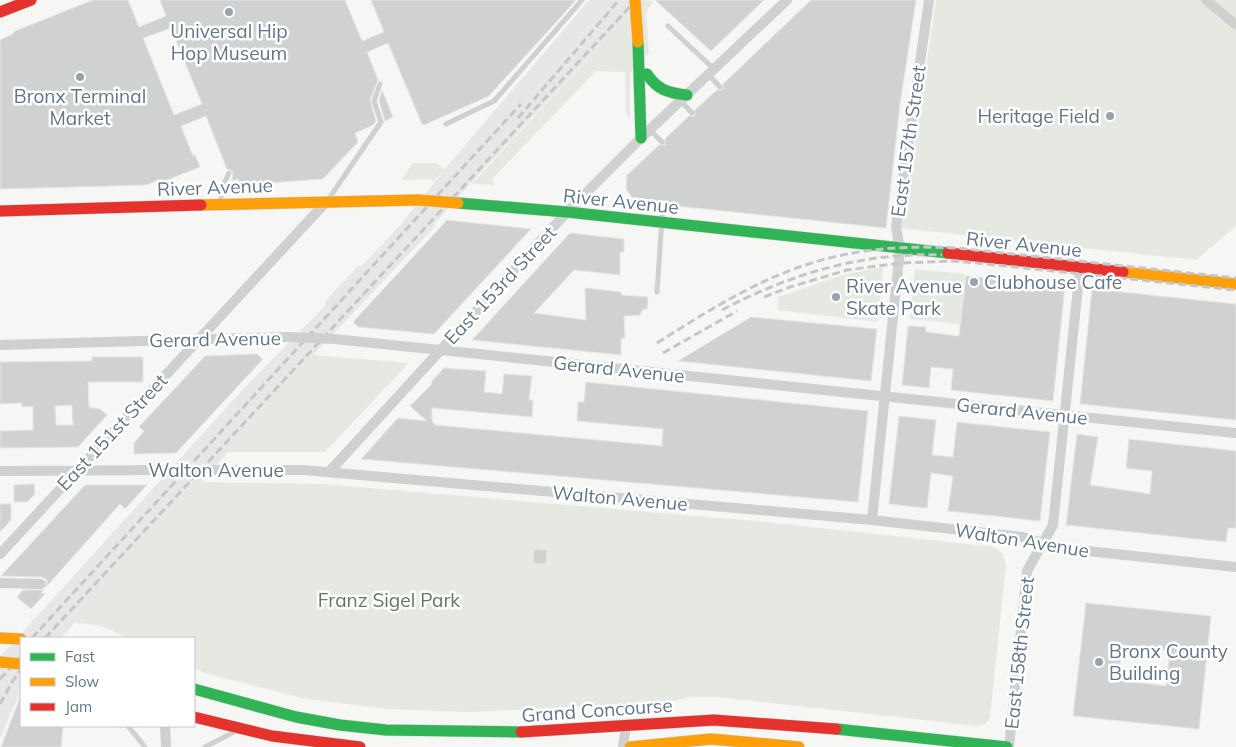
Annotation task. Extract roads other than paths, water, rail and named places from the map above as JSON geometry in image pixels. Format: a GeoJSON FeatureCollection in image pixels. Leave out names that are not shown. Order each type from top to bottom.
{"type":"FeatureCollection","features":[{"type":"Feature","properties":{"kind":"main road"},"geometry":{"type":"LineString","coordinates":[[0,5],[12,0]]}},
{"type":"Feature","properties":{"kind":"main road"},"geometry":{"type":"LineString","coordinates":[[0,12],[31,0]]}},
{"type":"Feature","properties":{"kind":"main road"},"geometry":{"type":"LineString","coordinates":[[635,0],[638,84],[648,131]]}},
{"type":"Feature","properties":{"kind":"main road"},"geometry":{"type":"LineString","coordinates":[[638,42],[647,74],[648,131]]}},
{"type":"Feature","properties":{"kind":"main road"},"geometry":{"type":"LineString","coordinates":[[647,74],[654,85],[660,90],[683,98]]}},
{"type":"Feature","properties":{"kind":"main road","name":"River Avenue"},"geometry":{"type":"LineString","coordinates":[[0,211],[418,200],[568,212],[660,224],[1236,284]]}},
{"type":"Feature","properties":{"kind":"main road"},"geometry":{"type":"LineString","coordinates":[[0,638],[20,639]]}},
{"type":"Feature","properties":{"kind":"main road"},"geometry":{"type":"LineString","coordinates":[[0,662],[20,664]]}},
{"type":"Feature","properties":{"kind":"main road","name":"Grand Concourse"},"geometry":{"type":"LineString","coordinates":[[195,690],[296,718],[361,728],[498,734],[626,727],[702,720],[755,722],[1008,747]]}},
{"type":"Feature","properties":{"kind":"main road"},"geometry":{"type":"LineString","coordinates":[[195,717],[240,729],[297,740],[360,747]]}},
{"type":"Feature","properties":{"kind":"main road","name":"Grand Concourse"},"geometry":{"type":"LineString","coordinates":[[630,747],[711,739],[799,747]]}},
{"type":"Feature","properties":{"kind":"street","name":"East 153rd Street"},"geometry":{"type":"LineString","coordinates":[[328,472],[568,212],[648,131],[787,0]]}},
{"type":"Feature","properties":{"kind":"street","name":"East 157th Street"},"geometry":{"type":"LineString","coordinates":[[872,520],[900,249],[896,227],[929,0]]}},
{"type":"Feature","properties":{"kind":"street"},"geometry":{"type":"LineString","coordinates":[[1206,0],[1236,25]]}},
{"type":"Feature","properties":{"kind":"street","name":"East 151st Street"},"geometry":{"type":"LineString","coordinates":[[0,554],[327,201]]}},
{"type":"Feature","properties":{"kind":"street","name":"East 158th Street"},"geometry":{"type":"LineString","coordinates":[[1008,747],[1027,571],[1031,560],[1044,543],[1053,525],[1080,268]]}},
{"type":"Feature","properties":{"kind":"street","name":"Gerard Avenue"},"geometry":{"type":"LineString","coordinates":[[0,345],[200,339],[334,339],[1236,433]]}},
{"type":"Feature","properties":{"kind":"street","name":"Walton Avenue"},"geometry":{"type":"LineString","coordinates":[[0,471],[277,469],[328,472],[872,520],[1023,537],[1060,548],[1236,567]]}},
{"type":"Feature","properties":{"kind":"street"},"geometry":{"type":"LineString","coordinates":[[0,583],[41,584]]}},
{"type":"Feature","properties":{"kind":"street"},"geometry":{"type":"LineString","coordinates":[[165,727],[166,747]]}},
{"type":"Feature","properties":{"kind":"street"},"geometry":{"type":"LineString","coordinates":[[623,747],[626,727]]}},
{"type":"Feature","properties":{"kind":"lane"},"geometry":{"type":"LineString","coordinates":[[446,124],[494,101],[582,0]]}},
{"type":"Feature","properties":{"kind":"lane"},"geometry":{"type":"LineString","coordinates":[[668,26],[711,72],[720,87]]}},
{"type":"Feature","properties":{"kind":"lane"},"geometry":{"type":"LineString","coordinates":[[327,201],[381,122],[374,101],[380,84]]}},
{"type":"Feature","properties":{"kind":"lane"},"geometry":{"type":"LineString","coordinates":[[683,98],[692,113]]}},
{"type":"Feature","properties":{"kind":"lane"},"geometry":{"type":"LineString","coordinates":[[648,131],[662,142]]}},
{"type":"Feature","properties":{"kind":"lane"},"geometry":{"type":"LineString","coordinates":[[220,205],[223,186],[229,173]]}},
{"type":"Feature","properties":{"kind":"lane"},"geometry":{"type":"LineString","coordinates":[[657,292],[662,204]]}},
{"type":"Feature","properties":{"kind":"lane"},"geometry":{"type":"LineString","coordinates":[[129,727],[145,747]]}},
{"type":"Feature","properties":{"kind":"lane"},"geometry":{"type":"LineString","coordinates":[[205,747],[240,729]]}},
{"type":"Feature","properties":{"kind":"railway"},"geometry":{"type":"LineString","coordinates":[[518,118],[619,0]]}},
{"type":"Feature","properties":{"kind":"railway"},"geometry":{"type":"LineString","coordinates":[[46,637],[636,0]]}},
{"type":"Feature","properties":{"kind":"railway"},"geometry":{"type":"LineString","coordinates":[[33,637],[521,104]]}},
{"type":"Feature","properties":{"kind":"railway"},"geometry":{"type":"LineString","coordinates":[[657,343],[731,298],[765,281],[798,267],[833,257],[870,250],[911,247],[957,248],[1236,278]]}},
{"type":"Feature","properties":{"kind":"railway"},"geometry":{"type":"LineString","coordinates":[[722,310],[775,285],[829,268],[885,257],[942,255]]}},
{"type":"Feature","properties":{"kind":"railway"},"geometry":{"type":"LineString","coordinates":[[764,297],[847,270],[900,263],[957,261],[1236,290]]}},
{"type":"Feature","properties":{"kind":"railway"},"geometry":{"type":"LineString","coordinates":[[663,353],[737,311]]}},
{"type":"Feature","properties":{"kind":"railway"},"geometry":{"type":"LineString","coordinates":[[0,679],[20,658]]}},
{"type":"Feature","properties":{"kind":"railway"},"geometry":{"type":"LineString","coordinates":[[0,704],[20,670]]}},
{"type":"Feature","properties":{"kind":"place","name":"Universal Hip Hop Museum"},"geometry":{"type":"Point","coordinates":[229,12]}},
{"type":"Feature","properties":{"kind":"place","name":"Bronx Terminal Market"},"geometry":{"type":"Point","coordinates":[80,77]}},
{"type":"Feature","properties":{"kind":"place","name":"Heritage Field"},"geometry":{"type":"Point","coordinates":[1110,116]}},
{"type":"Feature","properties":{"kind":"place","name":"Clubhouse Cafe"},"geometry":{"type":"Point","coordinates":[974,282]}},
{"type":"Feature","properties":{"kind":"place","name":"River Avenue Skate Park"},"geometry":{"type":"Point","coordinates":[836,297]}},
{"type":"Feature","properties":{"kind":"place","name":"Bronx County Building"},"geometry":{"type":"Point","coordinates":[1099,662]}},
{"type":"Feature","properties":{"kind":"park label","name":"Franz Sigel Park"},"geometry":{"type":"Point","coordinates":[389,600]}}]}
